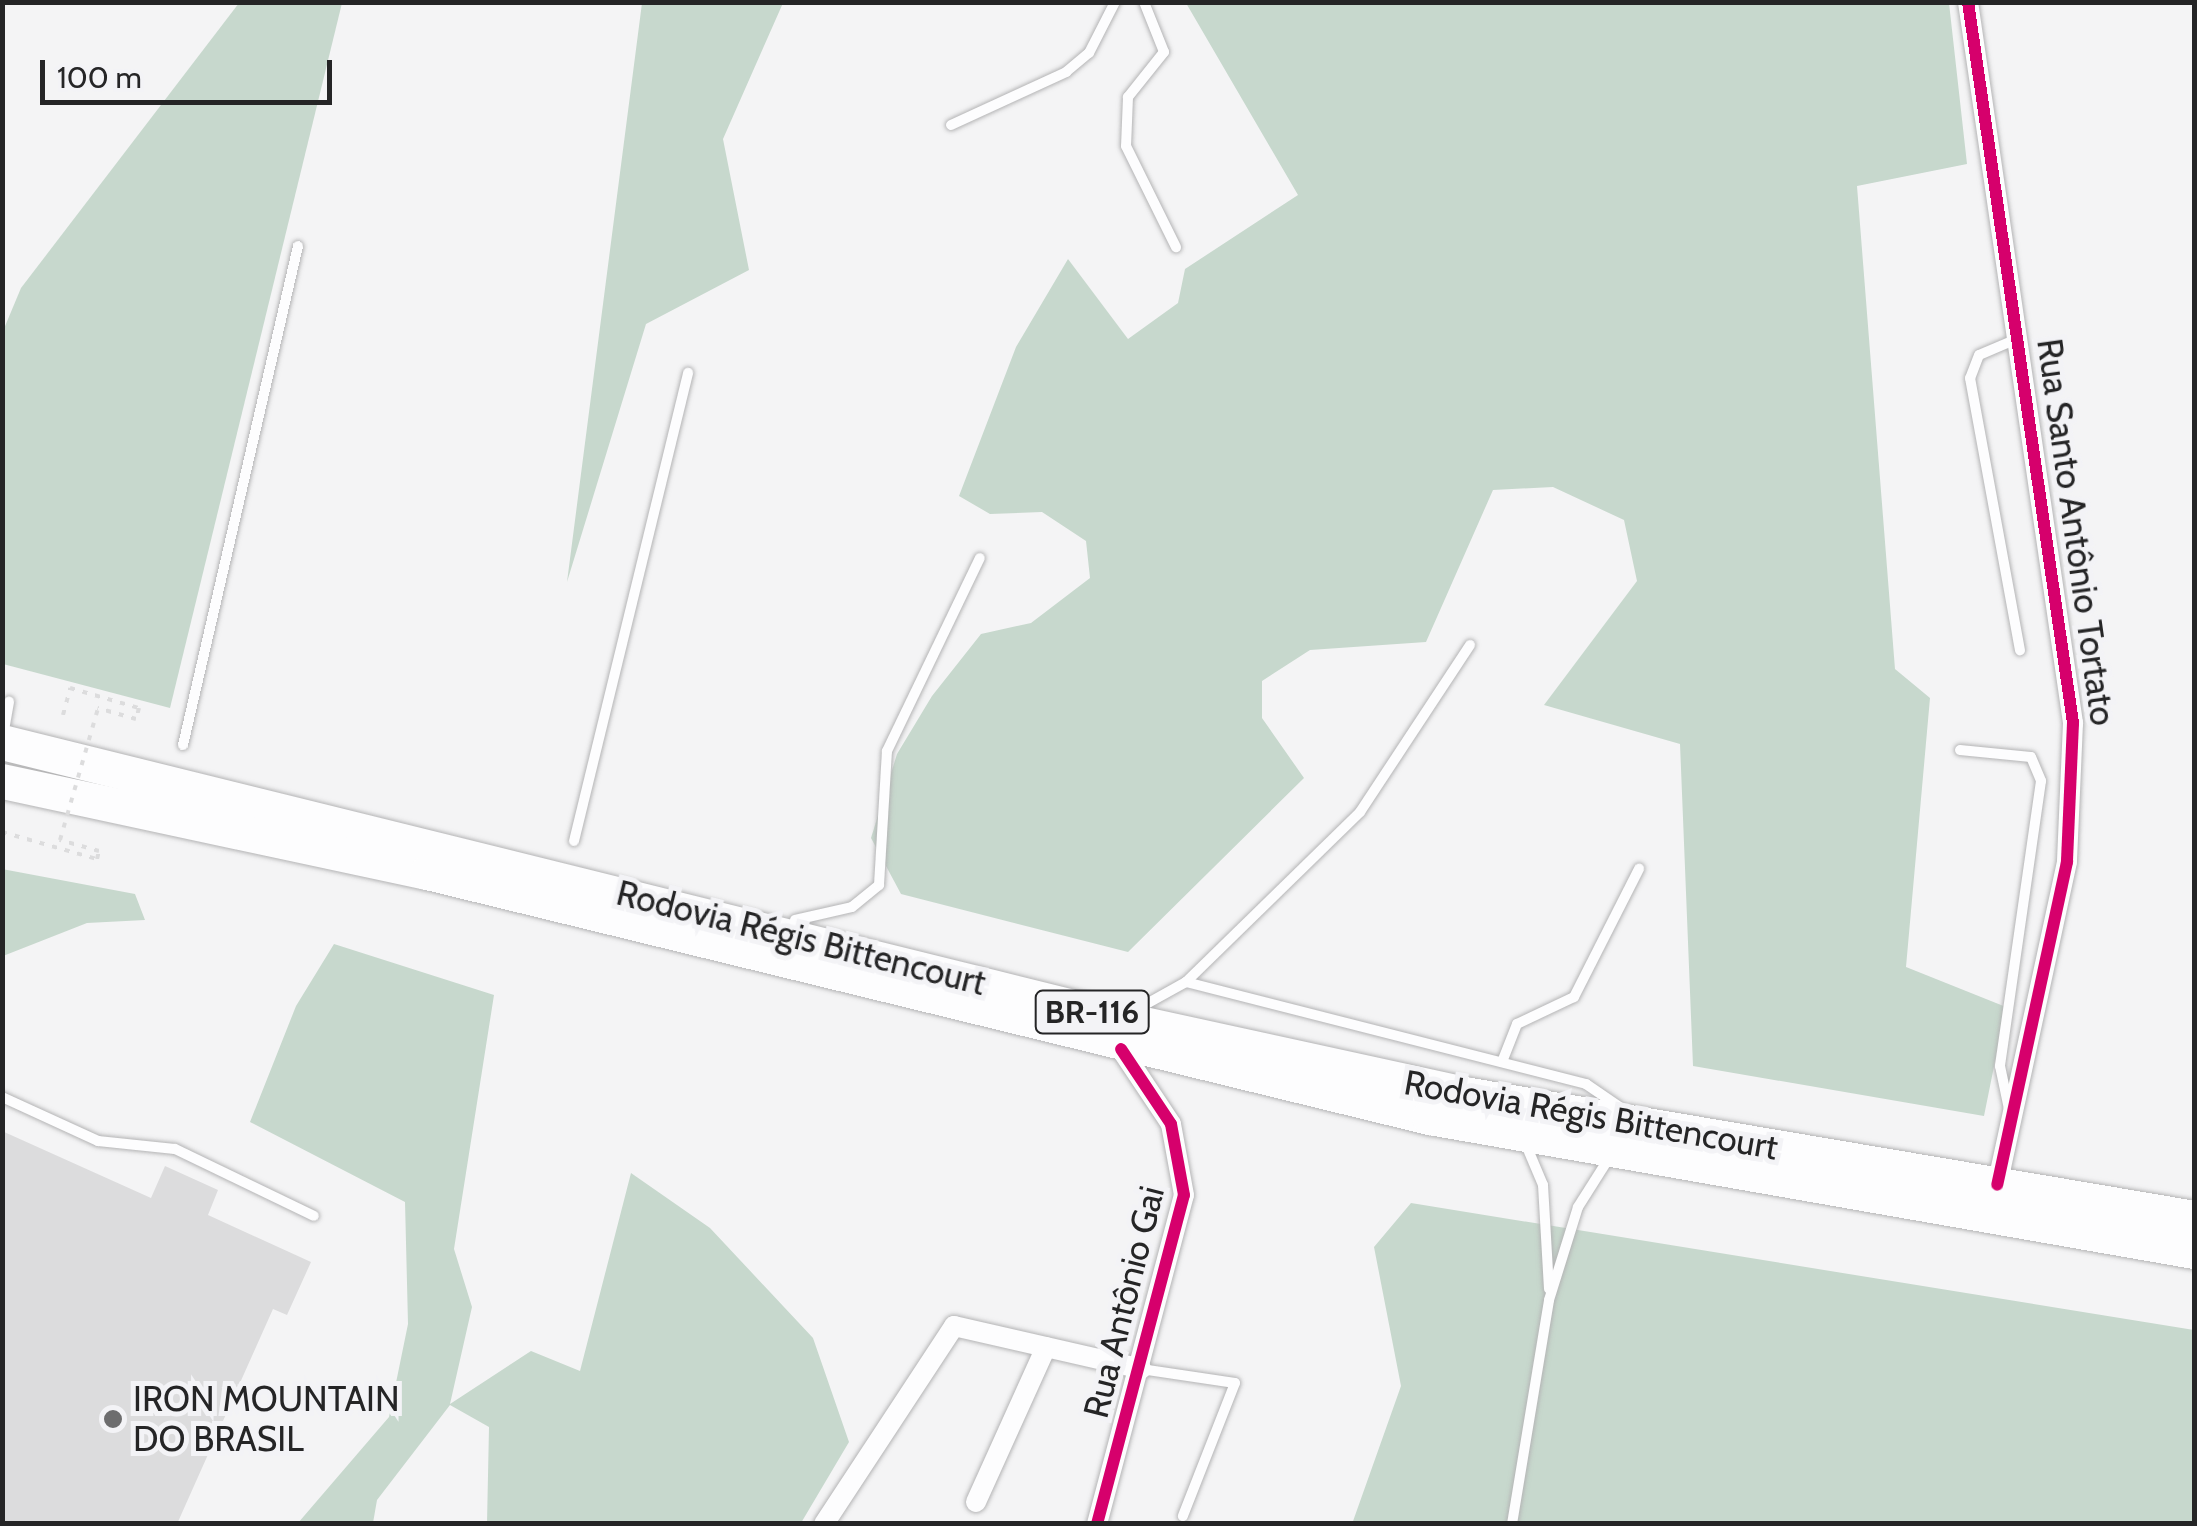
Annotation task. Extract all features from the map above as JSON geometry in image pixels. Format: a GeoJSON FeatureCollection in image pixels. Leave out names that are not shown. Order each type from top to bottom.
{"type":"FeatureCollection","features":[{"type":"Feature","properties":{"kind":"highway","name":"Rodovia Régis Bittencourt"},"geometry":{"type":"LineString","coordinates":[[2,740],[1523,1136],[2194,1252]]}},
{"type":"Feature","properties":{"kind":"highway","name":"Rodovia Régis Bittencourt"},"geometry":{"type":"LineString","coordinates":[[2,782],[427,872],[1121,1034],[1650,1130],[2194,1218]]}},
{"type":"Feature","properties":{"kind":"street","name":"Rua Santo Antônio Tortato"},"geometry":{"type":"LineString","coordinates":[[1968,2],[2066,632],[2074,765],[2067,862],[1996,1185]]}},
{"type":"Feature","properties":{"kind":"street","name":"Rua Antônio Gai"},"geometry":{"type":"LineString","coordinates":[[1097,1524],[1142,1369],[1185,1172],[1170,1124],[1121,1034]]}},
{"type":"Feature","properties":{"kind":"street"},"geometry":{"type":"LineString","coordinates":[[824,1524],[954,1326],[1142,1369]]}},
{"type":"Feature","properties":{"kind":"street"},"geometry":{"type":"LineString","coordinates":[[976,1502],[1046,1347]]}},
{"type":"Feature","properties":{"kind":"lane"},"geometry":{"type":"LineString","coordinates":[[951,124],[1066,72],[1089,53],[1115,2]]}},
{"type":"Feature","properties":{"kind":"lane"},"geometry":{"type":"LineString","coordinates":[[1144,2],[1164,52],[1128,98],[1126,146],[1176,247]]}},
{"type":"Feature","properties":{"kind":"lane"},"geometry":{"type":"LineString","coordinates":[[183,745],[298,246]]}},
{"type":"Feature","properties":{"kind":"lane"},"geometry":{"type":"LineString","coordinates":[[2020,338],[1979,355],[1970,378],[2020,650]]}},
{"type":"Feature","properties":{"kind":"lane"},"geometry":{"type":"LineString","coordinates":[[574,841],[688,374]]}},
{"type":"Feature","properties":{"kind":"lane"},"geometry":{"type":"LineString","coordinates":[[795,920],[852,908],[880,885],[887,752],[980,558]]}},
{"type":"Feature","properties":{"kind":"lane"},"geometry":{"type":"LineString","coordinates":[[1121,1034],[1186,982],[1360,812],[1470,645]]}},
{"type":"Feature","properties":{"kind":"lane"},"geometry":{"type":"LineString","coordinates":[[2,740],[9,702]]}},
{"type":"Feature","properties":{"kind":"lane"},"geometry":{"type":"LineString","coordinates":[[1960,750],[2031,756],[2041,781],[2000,1066],[2011,1114]]}},
{"type":"Feature","properties":{"kind":"lane"},"geometry":{"type":"LineString","coordinates":[[1502,1062],[1517,1024],[1574,998],[1639,869]]}},
{"type":"Feature","properties":{"kind":"lane"},"geometry":{"type":"LineString","coordinates":[[1186,982],[1586,1084],[1650,1130]]}},
{"type":"Feature","properties":{"kind":"lane"},"geometry":{"type":"LineString","coordinates":[[2,1097],[98,1141],[175,1149],[314,1216]]}},
{"type":"Feature","properties":{"kind":"lane"},"geometry":{"type":"LineString","coordinates":[[1523,1136],[1548,1216],[1549,1300]]}},
{"type":"Feature","properties":{"kind":"lane"},"geometry":{"type":"LineString","coordinates":[[1512,1524],[1549,1300],[1578,1207],[1612,1154]]}},
{"type":"Feature","properties":{"kind":"lane"},"geometry":{"type":"LineString","coordinates":[[1142,1369],[1235,1383],[1183,1516]]}},
{"type":"Feature","properties":{"kind":"path"},"geometry":{"type":"LineString","coordinates":[[2,832],[97,859],[99,851],[60,840],[98,708],[136,719],[139,708],[70,688],[63,716]]}},
{"type":"Feature","properties":{"kind":"green space"},"geometry":{"type":"Polygon","coordinates":[[[239,3],[342,3],[170,708],[3,664],[3,331],[21,288],[239,3]]]}},
{"type":"Feature","properties":{"kind":"green space"},"geometry":{"type":"Polygon","coordinates":[[[642,3],[783,3],[723,139],[749,270],[646,324],[567,582],[642,3]]]}},
{"type":"Feature","properties":{"kind":"green space"},"geometry":{"type":"Polygon","coordinates":[[[1186,3],[1949,3],[1967,164],[1857,186],[1895,669],[1930,698],[1906,967],[2006,1007],[1984,1116],[1693,1066],[1680,744],[1544,705],[1637,581],[1624,520],[1553,487],[1493,490],[1426,642],[1310,650],[1262,681],[1262,718],[1304,778],[1128,952],[901,894],[871,838],[897,754],[932,696],[981,634],[1031,623],[1090,578],[1086,541],[1042,512],[990,514],[959,496],[1016,347],[1068,259],[1128,339],[1178,303],[1185,269],[1298,195],[1186,3]]]}},
{"type":"Feature","properties":{"kind":"green space"},"geometry":{"type":"Polygon","coordinates":[[[2,869],[135,894],[145,920],[87,923],[3,956],[2,869]]]}},
{"type":"Feature","properties":{"kind":"green space"},"geometry":{"type":"Polygon","coordinates":[[[334,944],[494,995],[454,1249],[472,1307],[450,1404],[531,1351],[580,1371],[631,1173],[710,1228],[813,1338],[849,1442],[801,1523],[487,1523],[489,1427],[450,1405],[377,1500],[373,1523],[298,1523],[389,1417],[408,1324],[405,1202],[250,1122],[296,1006],[334,944]]]}},
{"type":"Feature","properties":{"kind":"green space"},"geometry":{"type":"Polygon","coordinates":[[[1411,1203],[2194,1330],[2194,1523],[1352,1524],[1401,1386],[1374,1247],[1411,1203]]]}},
{"type":"Feature","properties":{"kind":"building","name":"IRON MOUNTAIN DO BRASIL"},"geometry":{"type":"Polygon","coordinates":[[[2,1131],[151,1198],[165,1166],[218,1190],[208,1215],[311,1262],[287,1315],[273,1309],[177,1524],[2,1524],[2,1131]]]}},
{"type":"Feature","properties":{"kind":"cycle path"},"geometry":{"type":"LineString","coordinates":[[1968,2],[2073,723],[2067,862],[1997,1185]]}},
{"type":"Feature","properties":{"kind":"cycle path"},"geometry":{"type":"LineString","coordinates":[[1097,1524],[1184,1195],[1171,1124],[1121,1049]]}},
{"type":"Feature","properties":{"kind":"place","name":"IRON MOUNTAIN DO BRASIL"},"geometry":{"type":"Point","coordinates":[113,1419]}}]}
